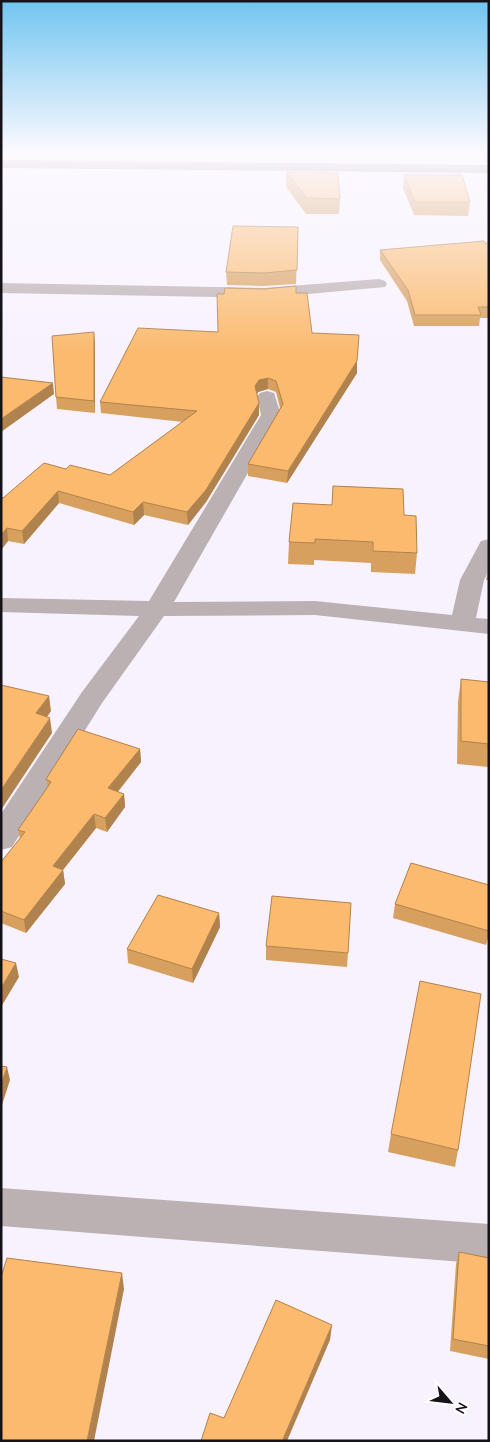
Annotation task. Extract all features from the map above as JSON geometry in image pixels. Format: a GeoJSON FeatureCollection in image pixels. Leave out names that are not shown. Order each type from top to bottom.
{"type":"FeatureCollection","features":[{"type":"Feature","properties":{"kind":"street"},"geometry":{"type":"LineString","coordinates":[[1,288],[264,294],[379,284]]}},
{"type":"Feature","properties":{"kind":"street"},"geometry":{"type":"LineString","coordinates":[[1,839],[92,698],[157,610],[271,414],[267,397]]}},
{"type":"Feature","properties":{"kind":"street"},"geometry":{"type":"LineString","coordinates":[[462,624],[472,580],[489,546]]}},
{"type":"Feature","properties":{"kind":"street"},"geometry":{"type":"LineString","coordinates":[[1,605],[157,610],[316,608],[489,627]]}},
{"type":"Feature","properties":{"kind":"street"},"geometry":{"type":"LineString","coordinates":[[1,1206],[489,1244]]}},
{"type":"Feature","properties":{"kind":"building"},"geometry":{"type":"Polygon","coordinates":[[[233,226],[298,227],[297,270],[264,273],[226,272],[233,226]]]}},
{"type":"Feature","properties":{"kind":"building"},"geometry":{"type":"Polygon","coordinates":[[[484,241],[486,244],[489,241],[489,307],[478,307],[481,315],[415,315],[408,290],[380,250],[484,241]]]}},
{"type":"Feature","properties":{"kind":"building"},"geometry":{"type":"Polygon","coordinates":[[[296,286],[296,293],[307,293],[312,333],[359,335],[357,361],[288,471],[248,464],[283,404],[276,381],[268,378],[259,380],[255,386],[259,403],[206,490],[187,512],[143,502],[133,512],[58,491],[22,531],[7,528],[1,535],[1,497],[3,498],[44,463],[66,469],[70,465],[110,475],[197,411],[100,402],[138,328],[218,332],[217,294],[224,294],[225,288],[264,289],[296,286]]]}},
{"type":"Feature","properties":{"kind":"building"},"geometry":{"type":"Polygon","coordinates":[[[94,332],[94,401],[56,397],[52,336],[94,332]]]}},
{"type":"Feature","properties":{"kind":"building"},"geometry":{"type":"Polygon","coordinates":[[[1,377],[53,383],[1,419],[1,377]]]}},
{"type":"Feature","properties":{"kind":"building"},"geometry":{"type":"Polygon","coordinates":[[[333,486],[403,489],[404,515],[416,516],[417,553],[373,551],[373,542],[315,539],[315,543],[289,542],[293,503],[332,505],[333,486]]]}},
{"type":"Feature","properties":{"kind":"building"},"geometry":{"type":"Polygon","coordinates":[[[461,679],[489,682],[489,744],[461,741],[461,679]]]}},
{"type":"Feature","properties":{"kind":"building"},"geometry":{"type":"Polygon","coordinates":[[[1,685],[49,696],[36,713],[50,718],[1,790],[1,685]]]}},
{"type":"Feature","properties":{"kind":"building"},"geometry":{"type":"Polygon","coordinates":[[[78,729],[140,749],[108,788],[124,794],[105,818],[94,814],[53,866],[63,870],[24,920],[1,911],[1,862],[25,832],[18,830],[51,782],[46,779],[78,729]]]}},
{"type":"Feature","properties":{"kind":"building"},"geometry":{"type":"Polygon","coordinates":[[[411,863],[489,885],[489,931],[395,904],[411,863]]]}},
{"type":"Feature","properties":{"kind":"building"},"geometry":{"type":"Polygon","coordinates":[[[158,895],[219,913],[192,969],[127,949],[158,895]]]}},
{"type":"Feature","properties":{"kind":"building"},"geometry":{"type":"Polygon","coordinates":[[[272,896],[351,903],[348,953],[266,946],[272,896]]]}},
{"type":"Feature","properties":{"kind":"building"},"geometry":{"type":"Polygon","coordinates":[[[1,959],[16,963],[1,988],[1,959]]]}},
{"type":"Feature","properties":{"kind":"building"},"geometry":{"type":"Polygon","coordinates":[[[420,981],[481,994],[458,1150],[391,1134],[420,981]]]}},
{"type":"Feature","properties":{"kind":"building"},"geometry":{"type":"Polygon","coordinates":[[[1,1066],[7,1067],[1,1085],[1,1066]]]}},
{"type":"Feature","properties":{"kind":"building"},"geometry":{"type":"Polygon","coordinates":[[[459,1252],[489,1258],[489,1346],[453,1339],[459,1252]]]}},
{"type":"Feature","properties":{"kind":"building"},"geometry":{"type":"Polygon","coordinates":[[[7,1258],[122,1273],[87,1441],[1,1441],[1,1277],[7,1258]]]}},
{"type":"Feature","properties":{"kind":"building"},"geometry":{"type":"Polygon","coordinates":[[[276,1300],[332,1325],[283,1439],[288,1441],[201,1441],[210,1413],[224,1418],[276,1300]]]}}]}
